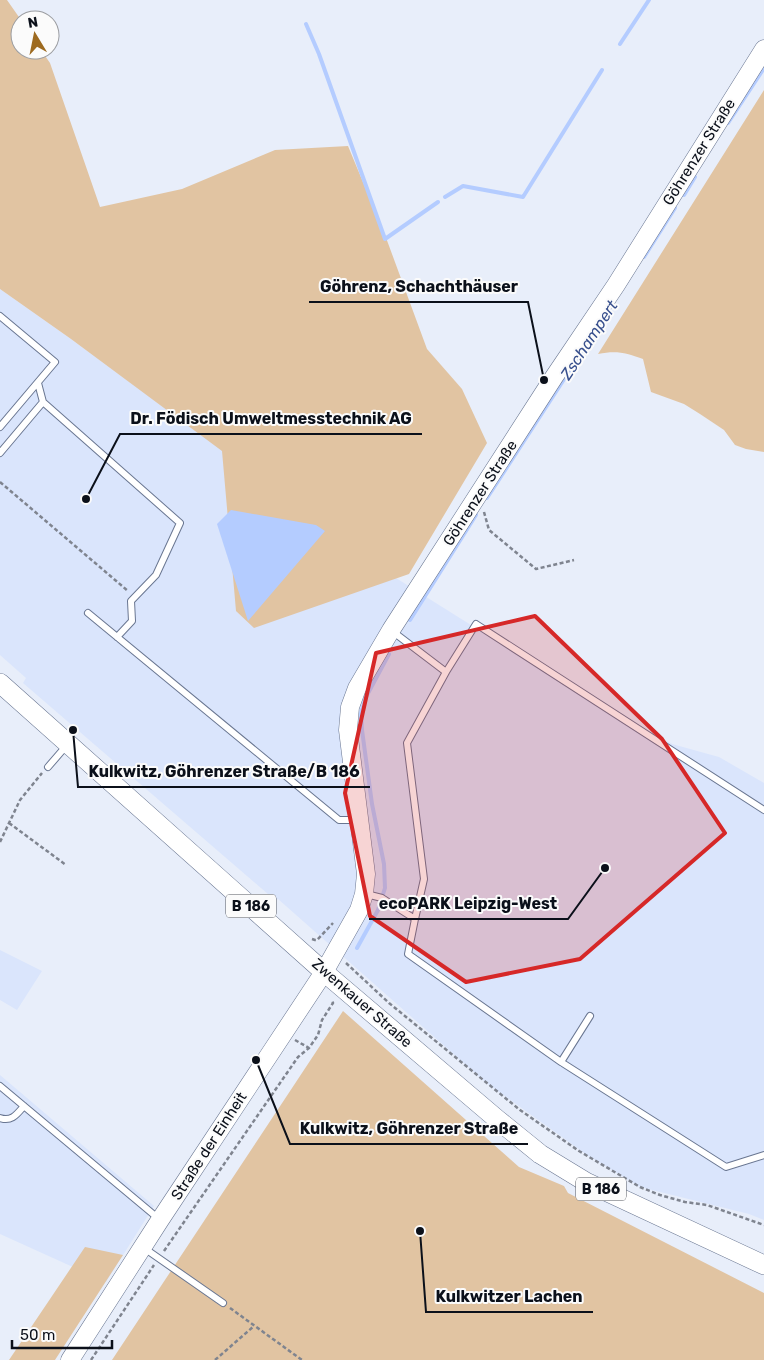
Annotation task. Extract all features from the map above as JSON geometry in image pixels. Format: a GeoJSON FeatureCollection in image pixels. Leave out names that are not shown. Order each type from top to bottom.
{"type":"FeatureCollection","features":[{"type":"Feature","properties":{"kind":"main road","name":"Zwenkauer Straße"},"geometry":{"type":"LineString","coordinates":[[0,683],[324,972],[540,1154],[586,1182],[764,1264]]}},
{"type":"Feature","properties":{"kind":"street","name":"Göhrenzer Straße"},"geometry":{"type":"LineString","coordinates":[[324,972],[359,910],[364,894],[366,874],[348,730],[350,707],[356,688],[391,630],[476,501],[554,377],[616,285],[764,49]]}},
{"type":"Feature","properties":{"kind":"street","name":"Straße der Einheit"},"geometry":{"type":"LineString","coordinates":[[70,1360],[324,972]]}},
{"type":"Feature","properties":{"kind":"lane"},"geometry":{"type":"LineString","coordinates":[[0,316],[56,362],[0,427]]}},
{"type":"Feature","properties":{"kind":"lane"},"geometry":{"type":"LineString","coordinates":[[38,383],[43,402],[180,523],[156,575],[131,601],[132,620],[117,637]]}},
{"type":"Feature","properties":{"kind":"lane"},"geometry":{"type":"LineString","coordinates":[[0,453],[43,402]]}},
{"type":"Feature","properties":{"kind":"lane"},"geometry":{"type":"LineString","coordinates":[[88,613],[340,820],[360,820]]}},
{"type":"Feature","properties":{"kind":"lane"},"geometry":{"type":"LineString","coordinates":[[764,810],[476,624],[446,672],[406,743],[424,879],[408,954],[561,1062],[726,1167],[764,1155]]}},
{"type":"Feature","properties":{"kind":"lane"},"geometry":{"type":"LineString","coordinates":[[391,630],[446,672]]}},
{"type":"Feature","properties":{"kind":"lane"},"geometry":{"type":"LineString","coordinates":[[48,767],[68,744]]}},
{"type":"Feature","properties":{"kind":"lane"},"geometry":{"type":"LineString","coordinates":[[364,894],[382,898],[415,919]]}},
{"type":"Feature","properties":{"kind":"lane"},"geometry":{"type":"LineString","coordinates":[[561,1062],[590,1016]]}},
{"type":"Feature","properties":{"kind":"lane"},"geometry":{"type":"LineString","coordinates":[[0,1086],[160,1220]]}},
{"type":"Feature","properties":{"kind":"lane"},"geometry":{"type":"LineString","coordinates":[[0,1118],[12,1118],[24,1106]]}},
{"type":"Feature","properties":{"kind":"lane"},"geometry":{"type":"LineString","coordinates":[[144,1248],[223,1303]]}},
{"type":"Feature","properties":{"kind":"path"},"geometry":{"type":"LineString","coordinates":[[0,482],[134,597]]}},
{"type":"Feature","properties":{"kind":"path"},"geometry":{"type":"LineString","coordinates":[[476,501],[484,511],[490,530],[536,570],[574,560]]}},
{"type":"Feature","properties":{"kind":"path"},"geometry":{"type":"LineString","coordinates":[[0,842],[20,800],[48,767]]}},
{"type":"Feature","properties":{"kind":"path"},"geometry":{"type":"LineString","coordinates":[[9,823],[66,865]]}},
{"type":"Feature","properties":{"kind":"path"},"geometry":{"type":"LineString","coordinates":[[322,936],[328,946],[358,976],[396,1009],[520,1110],[580,1151],[647,1190],[686,1202],[707,1206],[764,1225]]}},
{"type":"Feature","properties":{"kind":"path"},"geometry":{"type":"LineString","coordinates":[[91,1360],[298,1057],[309,1048],[318,1035],[322,1020],[333,1003]]}},
{"type":"Feature","properties":{"kind":"path"},"geometry":{"type":"LineString","coordinates":[[291,1042],[296,1040],[309,1048]]}},
{"type":"Feature","properties":{"kind":"path"},"geometry":{"type":"LineString","coordinates":[[223,1303],[302,1360]]}},
{"type":"Feature","properties":{"kind":"path"},"geometry":{"type":"LineString","coordinates":[[215,1360],[254,1326]]}},
{"type":"Feature","properties":{"kind":"highlighted area"},"geometry":{"type":"Polygon","coordinates":[[[535,616],[662,739],[725,833],[580,959],[466,982],[370,916],[345,793],[376,653],[535,616]]]}},
{"type":"Feature","properties":{"kind":"shaded area"},"geometry":{"type":"Polygon","coordinates":[[[0,0],[7,0],[14,10],[10,10],[10,60],[48,60],[50,63],[100,207],[182,189],[275,150],[348,146],[385,235],[427,349],[462,389],[487,443],[409,574],[254,628],[236,611],[222,451],[0,289],[0,0]]]}},
{"type":"Feature","properties":{"kind":"shaded area"},"geometry":{"type":"Polygon","coordinates":[[[764,90],[764,452],[735,445],[724,430],[700,414],[684,404],[651,392],[643,359],[621,353],[598,354],[764,90]]]}},
{"type":"Feature","properties":{"kind":"shaded area"},"geometry":{"type":"Polygon","coordinates":[[[0,289],[396,578],[597,704],[672,744],[719,757],[764,783],[764,1220],[749,1214],[640,1187],[587,1155],[484,1081],[278,899],[275,900],[23,683],[26,678],[0,655],[0,289]]]}},
{"type":"Feature","properties":{"kind":"shaded area"},"geometry":{"type":"Polygon","coordinates":[[[0,950],[42,971],[17,1010],[0,1000],[0,950]]]}},
{"type":"Feature","properties":{"kind":"shaded area"},"geometry":{"type":"Polygon","coordinates":[[[343,1011],[519,1167],[564,1186],[568,1193],[764,1293],[764,1360],[112,1360],[343,1011]]]}},
{"type":"Feature","properties":{"kind":"shaded area"},"geometry":{"type":"Polygon","coordinates":[[[0,1075],[154,1206],[106,1282],[0,1234],[0,1075]]]}},
{"type":"Feature","properties":{"kind":"shaded area"},"geometry":{"type":"Polygon","coordinates":[[[85,1247],[123,1255],[55,1360],[9,1360],[85,1247]]]}},
{"type":"Feature","properties":{"kind":"water"},"geometry":{"type":"Polygon","coordinates":[[[231,510],[316,525],[325,531],[248,621],[217,524],[231,510]]]}},
{"type":"Feature","properties":{"kind":"waterway"},"geometry":{"type":"LineString","coordinates":[[620,44],[649,0]]}},
{"type":"Feature","properties":{"kind":"waterway"},"geometry":{"type":"LineString","coordinates":[[306,24],[319,54],[385,239],[438,202]]}},
{"type":"Feature","properties":{"kind":"waterway","name":"Zschampert"},"geometry":{"type":"LineString","coordinates":[[728,123],[764,68]]}},
{"type":"Feature","properties":{"kind":"waterway"},"geometry":{"type":"LineString","coordinates":[[445,197],[463,186],[523,197],[602,70]]}},
{"type":"Feature","properties":{"kind":"waterway","name":"Zschampert"},"geometry":{"type":"LineString","coordinates":[[684,195],[695,177]]}},
{"type":"Feature","properties":{"kind":"waterway","name":"Zschampert"},"geometry":{"type":"LineString","coordinates":[[644,257],[675,208]]}},
{"type":"Feature","properties":{"kind":"waterway","name":"Zschampert"},"geometry":{"type":"LineString","coordinates":[[487,498],[596,330]]}},
{"type":"Feature","properties":{"kind":"waterway","name":"Zschampert"},"geometry":{"type":"LineString","coordinates":[[410,620],[476,515]]}},
{"type":"Feature","properties":{"kind":"waterway","name":"Zschampert"},"geometry":{"type":"LineString","coordinates":[[357,948],[378,910],[385,888],[384,864],[372,804],[361,713],[366,697],[389,654]]}},
{"type":"Feature","properties":{"kind":"place","name":"Göhrenz, Schachthäuser"},"geometry":{"type":"Point","coordinates":[544,380]}},
{"type":"Feature","properties":{"kind":"place","name":"Dr. Födisch Umweltmesstechnik AG"},"geometry":{"type":"Point","coordinates":[86,499]}},
{"type":"Feature","properties":{"kind":"place","name":"Kulkwitz, Göhrenzer Straße/B 186"},"geometry":{"type":"Point","coordinates":[73,730]}},
{"type":"Feature","properties":{"kind":"place","name":"ecoPARK Leipzig-West"},"geometry":{"type":"Point","coordinates":[605,868]}},
{"type":"Feature","properties":{"kind":"place","name":"Kulkwitz, Göhrenzer Straße"},"geometry":{"type":"Point","coordinates":[256,1060]}},
{"type":"Feature","properties":{"kind":"place","name":"Kulkwitzer Lachen"},"geometry":{"type":"Point","coordinates":[420,1231]}}]}
